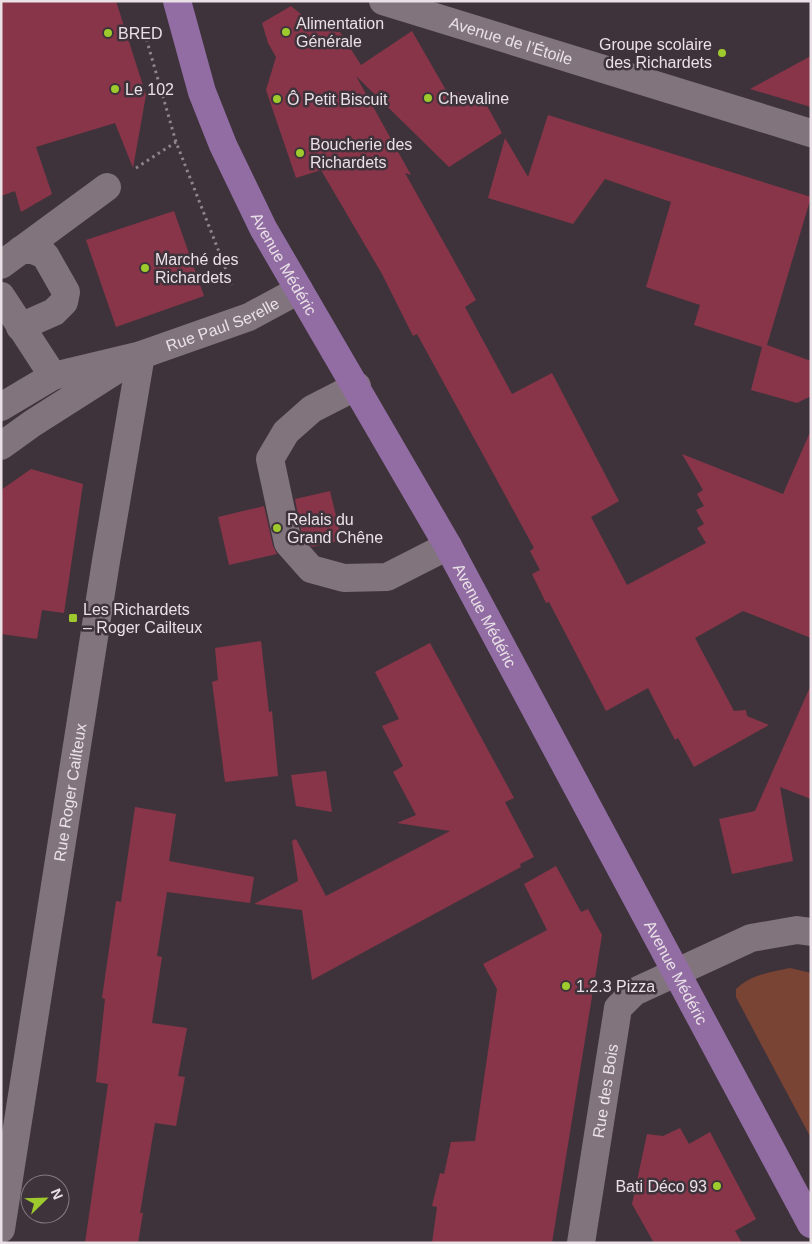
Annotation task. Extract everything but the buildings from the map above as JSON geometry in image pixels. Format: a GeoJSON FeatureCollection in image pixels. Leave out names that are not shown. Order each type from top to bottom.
{"type":"FeatureCollection","features":[{"type":"Feature","properties":{"kind":"main road","name":"Avenue Médéric"},"geometry":{"type":"LineString","coordinates":[[177,1],[202,92],[223,145],[267,236],[357,386],[448,546],[811,1224]]}},
{"type":"Feature","properties":{"kind":"street","name":"Avenue de l’Étoile"},"geometry":{"type":"LineString","coordinates":[[383,1],[811,133]]}},
{"type":"Feature","properties":{"kind":"street"},"geometry":{"type":"LineString","coordinates":[[11,257],[107,187]]}},
{"type":"Feature","properties":{"kind":"street"},"geometry":{"type":"LineString","coordinates":[[11,257],[33,250],[45,255],[66,292],[64,302],[54,312],[20,327]]}},
{"type":"Feature","properties":{"kind":"street","name":"Rue Paul Serelle"},"geometry":{"type":"LineString","coordinates":[[1,407],[53,376],[141,355],[249,317],[299,290]]}},
{"type":"Feature","properties":{"kind":"street"},"geometry":{"type":"LineString","coordinates":[[1,296],[53,376]]}},
{"type":"Feature","properties":{"kind":"street","name":"Rue Paul Serelle"},"geometry":{"type":"LineString","coordinates":[[1,446],[33,423],[141,355]]}},
{"type":"Feature","properties":{"kind":"street","name":"Rue Roger Cailteux"},"geometry":{"type":"LineString","coordinates":[[1,1229],[106,560],[141,355]]}},
{"type":"Feature","properties":{"kind":"street"},"geometry":{"type":"LineString","coordinates":[[357,386],[312,409],[286,432],[270,459],[288,543],[311,569],[344,578],[387,577],[448,546]]}},
{"type":"Feature","properties":{"kind":"street","name":"Rue des Bois"},"geometry":{"type":"LineString","coordinates":[[581,1243],[618,1008],[634,992],[750,938],[797,930],[811,932]]}},
{"type":"Feature","properties":{"kind":"path"},"geometry":{"type":"LineString","coordinates":[[156,28],[144,31],[176,142],[231,283],[249,317]]}},
{"type":"Feature","properties":{"kind":"path"},"geometry":{"type":"LineString","coordinates":[[107,187],[176,142]]}},
{"type":"Feature","properties":{"kind":"shaded area"},"geometry":{"type":"Polygon","coordinates":[[[790,968],[811,973],[811,1138],[736,997],[736,989],[748,980],[790,968]]]}},
{"type":"Feature","properties":{"kind":"place","name":"Alimentation Générale"},"geometry":{"type":"Point","coordinates":[286,32]}},
{"type":"Feature","properties":{"kind":"place","name":"BRED"},"geometry":{"type":"Point","coordinates":[108,33]}},
{"type":"Feature","properties":{"kind":"place","name":"Groupe scolaire des Richardets"},"geometry":{"type":"Point","coordinates":[722,53]}},
{"type":"Feature","properties":{"kind":"place","name":"Le 102"},"geometry":{"type":"Point","coordinates":[115,89]}},
{"type":"Feature","properties":{"kind":"place","name":"Chevaline"},"geometry":{"type":"Point","coordinates":[428,98]}},
{"type":"Feature","properties":{"kind":"place","name":"Ô Petit Biscuit"},"geometry":{"type":"Point","coordinates":[277,99]}},
{"type":"Feature","properties":{"kind":"place","name":"Boucherie des Richardets"},"geometry":{"type":"Point","coordinates":[300,153]}},
{"type":"Feature","properties":{"kind":"place","name":"Marché des Richardets"},"geometry":{"type":"Point","coordinates":[145,268]}},
{"type":"Feature","properties":{"kind":"place","name":"Relais du Grand Chêne"},"geometry":{"type":"Point","coordinates":[277,528]}},
{"type":"Feature","properties":{"kind":"place","name":"Les Richardets – Roger Cailteux"},"geometry":{"type":"Point","coordinates":[73,618]}},
{"type":"Feature","properties":{"kind":"place","name":"1.2.3 Pizza"},"geometry":{"type":"Point","coordinates":[566,986]}},
{"type":"Feature","properties":{"kind":"place","name":"Bati Déco 93"},"geometry":{"type":"Point","coordinates":[717,1186]}}]}
